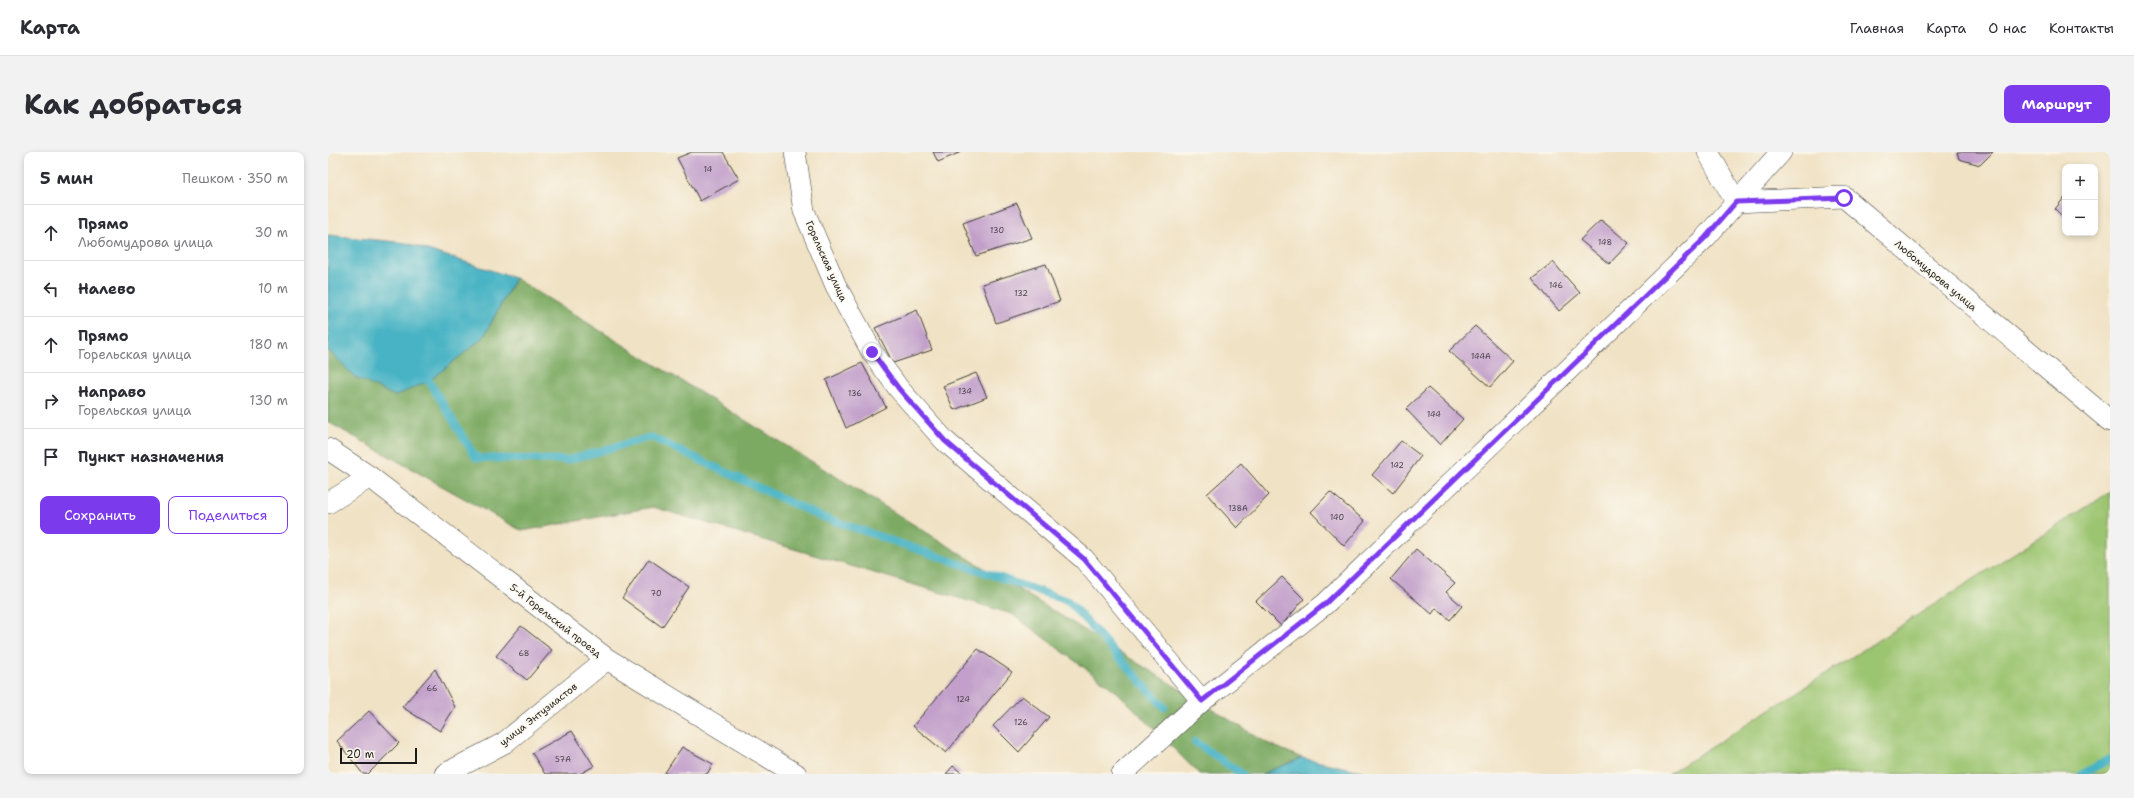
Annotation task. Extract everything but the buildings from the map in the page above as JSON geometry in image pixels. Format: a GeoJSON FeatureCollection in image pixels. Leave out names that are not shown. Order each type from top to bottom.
{"type":"FeatureCollection","features":[{"type":"Feature","properties":{"kind":"street","name":"Горельская улица"},"geometry":{"type":"LineString","coordinates":[[795,152],[804,210],[836,286],[872,352],[899,389],[945,441],[1084,559],[1202,701]]}},
{"type":"Feature","properties":{"kind":"street"},"geometry":{"type":"LineString","coordinates":[[1708,152],[1736,202]]}},
{"type":"Feature","properties":{"kind":"street"},"geometry":{"type":"LineString","coordinates":[[1122,774],[1202,701],[1325,604],[1705,238],[1781,152]]}},
{"type":"Feature","properties":{"kind":"street","name":"Любомудрова улица"},"geometry":{"type":"LineString","coordinates":[[1736,202],[1844,198],[2110,421]]}},
{"type":"Feature","properties":{"kind":"street","name":"5-й Горельский проезд"},"geometry":{"type":"LineString","coordinates":[[328,449],[370,477],[607,659],[796,774]]}},
{"type":"Feature","properties":{"kind":"street"},"geometry":{"type":"LineString","coordinates":[[328,503],[370,477]]}},
{"type":"Feature","properties":{"kind":"street","name":"улица Энтузиастов"},"geometry":{"type":"LineString","coordinates":[[444,774],[504,743],[607,659]]}},
{"type":"Feature","properties":{"kind":"green space"},"geometry":{"type":"Polygon","coordinates":[[[515,278],[1267,743],[1302,758],[1262,774],[1199,774],[1117,692],[1012,614],[653,507],[522,531],[328,422],[328,350],[356,378],[483,338],[515,278]]]}},
{"type":"Feature","properties":{"kind":"green space"},"geometry":{"type":"Polygon","coordinates":[[[2110,492],[2110,774],[1669,774],[2110,492]]]}},
{"type":"Feature","properties":{"kind":"water"},"geometry":{"type":"Polygon","coordinates":[[[328,235],[406,243],[515,278],[483,338],[429,381],[395,396],[356,378],[328,350],[328,235]]]}},
{"type":"Feature","properties":{"kind":"water"},"geometry":{"type":"Polygon","coordinates":[[[1302,758],[1361,771],[1366,774],[1262,774],[1302,758]]]}},
{"type":"Feature","properties":{"kind":"waterway"},"geometry":{"type":"LineString","coordinates":[[421,376],[429,381],[476,458],[568,460],[651,437],[817,515],[1068,601],[1164,707]]}},
{"type":"Feature","properties":{"kind":"waterway"},"geometry":{"type":"LineString","coordinates":[[1195,742],[1242,774]]}},
{"type":"Feature","properties":{"kind":"waterway"},"geometry":{"type":"LineString","coordinates":[[2082,774],[2110,759]]}},
{"type":"Feature","properties":{"kind":"route"},"geometry":{"type":"LineString","coordinates":[[872,352],[899,389],[945,441],[1009,493],[1084,559],[1202,701],[1325,604],[1705,238],[1736,202],[1844,198]]}}]}
